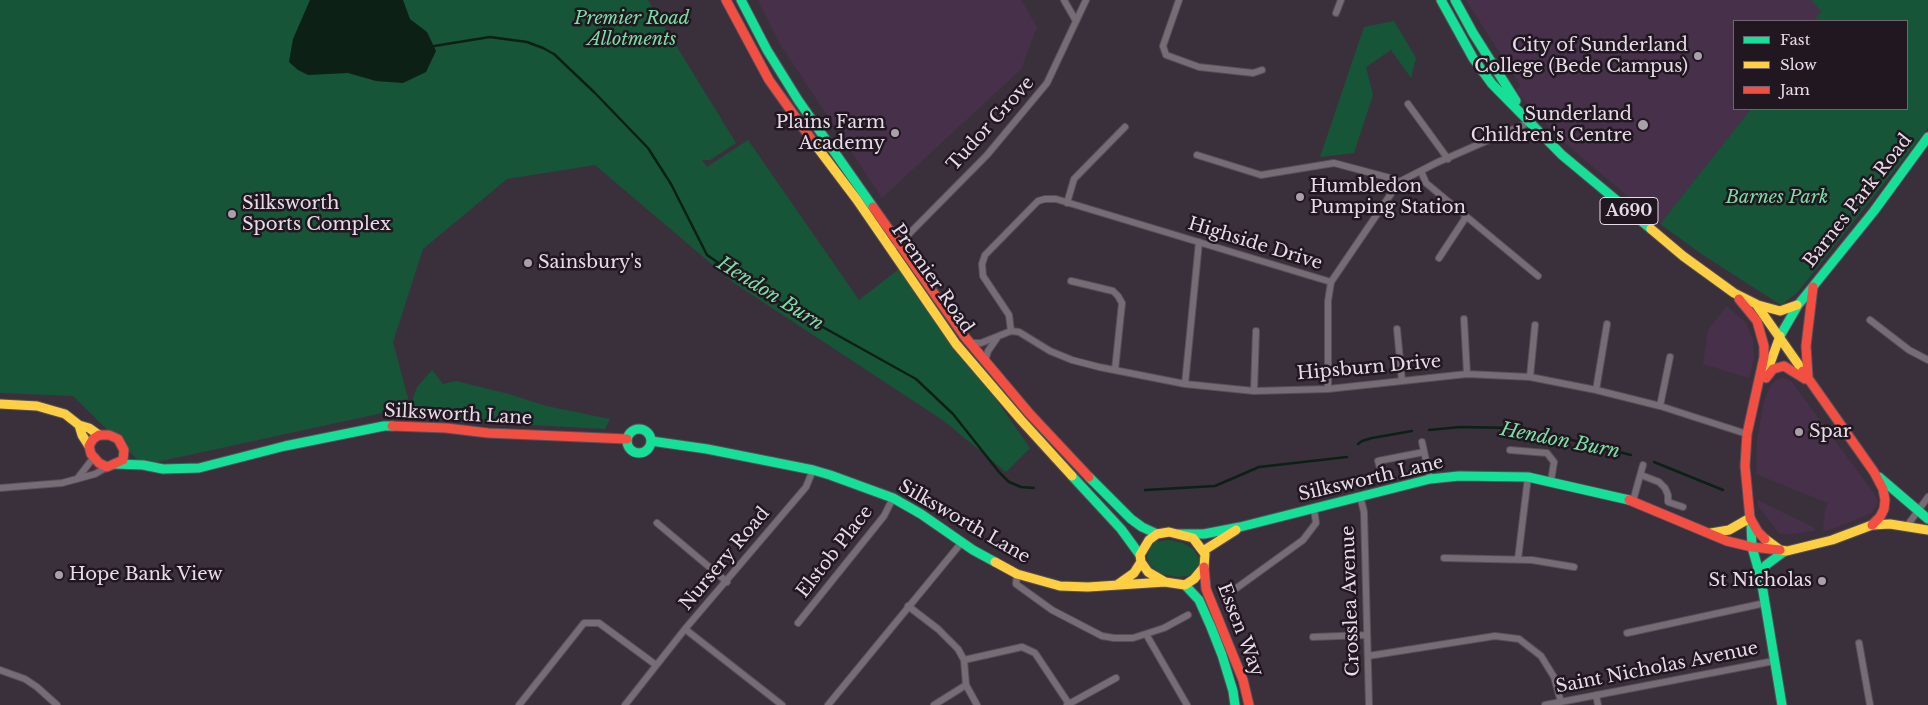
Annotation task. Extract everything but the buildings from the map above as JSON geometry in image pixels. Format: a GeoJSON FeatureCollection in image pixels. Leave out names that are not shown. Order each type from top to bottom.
{"type":"FeatureCollection","features":[{"type":"Feature","properties":{"kind":"main road","name":"Premier Road"},"geometry":{"type":"LineString","coordinates":[[726,0],[770,80],[796,120],[891,249],[956,344],[1021,420],[1121,530],[1148,572],[1165,582],[1185,585]]}},
{"type":"Feature","properties":{"kind":"main road","name":"Premier Road"},"geometry":{"type":"LineString","coordinates":[[741,0],[767,50],[798,100],[970,343],[1030,413],[1095,484],[1131,519],[1157,534],[1168,532],[1179,534]]}},
{"type":"Feature","properties":{"kind":"main road","name":"A690"},"geometry":{"type":"LineString","coordinates":[[1441,0],[1473,58],[1492,84],[1562,155],[1660,238],[1734,293],[1756,304],[1780,311],[1798,305]]}},
{"type":"Feature","properties":{"kind":"main road","name":"A690"},"geometry":{"type":"LineString","coordinates":[[1456,0],[1490,62],[1530,122]]}},
{"type":"Feature","properties":{"kind":"main road","name":"Barnes Park Road"},"geometry":{"type":"LineString","coordinates":[[1780,336],[1798,305],[1874,211],[1926,142]]}},
{"type":"Feature","properties":{"kind":"main road","name":"Barnes Park Road"},"geometry":{"type":"LineString","coordinates":[[1808,381],[1806,346],[1814,285]]}},
{"type":"Feature","properties":{"kind":"main road","name":"A690"},"geometry":{"type":"LineString","coordinates":[[1734,293],[1757,321],[1764,346],[1764,357],[1747,434],[1745,468],[1750,521]]}},
{"type":"Feature","properties":{"kind":"main road","name":"A690"},"geometry":{"type":"LineString","coordinates":[[1756,304],[1780,336],[1808,381],[1874,472],[1883,489],[1884,509],[1880,517],[1872,525]]}},
{"type":"Feature","properties":{"kind":"main road","name":"A690"},"geometry":{"type":"LineString","coordinates":[[1755,399],[1780,336]]}},
{"type":"Feature","properties":{"kind":"main road","name":"A690"},"geometry":{"type":"LineString","coordinates":[[1763,382],[1773,369],[1784,366],[1808,381]]}},
{"type":"Feature","properties":{"kind":"main road","name":"Silksworth Lane"},"geometry":{"type":"LineString","coordinates":[[0,404],[37,406],[65,414],[79,425],[89,428],[99,435],[109,435],[118,439],[124,450],[143,465]]}},
{"type":"Feature","properties":{"kind":"main road"},"geometry":{"type":"LineString","coordinates":[[79,425],[82,436],[98,463],[111,466],[123,460],[124,450]]}},
{"type":"Feature","properties":{"kind":"main road","name":"Silksworth Lane"},"geometry":{"type":"LineString","coordinates":[[111,466],[143,465],[163,469],[199,468],[285,446],[384,426],[627,439],[630,433],[640,429],[646,431],[651,441],[707,449],[814,470],[893,498],[1017,574],[1060,586],[1088,587],[1165,582]]}},
{"type":"Feature","properties":{"kind":"main road"},"geometry":{"type":"LineString","coordinates":[[89,446],[93,439],[99,435]]}},
{"type":"Feature","properties":{"kind":"main road"},"geometry":{"type":"LineString","coordinates":[[627,439],[629,447],[638,452],[646,450],[651,441]]}},
{"type":"Feature","properties":{"kind":"main road","name":"A690"},"geometry":{"type":"LineString","coordinates":[[1874,472],[1928,519]]}},
{"type":"Feature","properties":{"kind":"main road","name":"Silksworth Lane"},"geometry":{"type":"LineString","coordinates":[[1179,534],[1204,534],[1240,527],[1430,479],[1459,476],[1528,477],[1632,501],[1711,533],[1727,542],[1752,548],[1783,550]]}},
{"type":"Feature","properties":{"kind":"main road"},"geometry":{"type":"LineString","coordinates":[[1711,533],[1729,530],[1750,521]]}},
{"type":"Feature","properties":{"kind":"main road"},"geometry":{"type":"LineString","coordinates":[[1750,521],[1752,548],[1761,579],[1782,705]]}},
{"type":"Feature","properties":{"kind":"main road"},"geometry":{"type":"LineString","coordinates":[[1750,521],[1763,538],[1783,550]]}},
{"type":"Feature","properties":{"kind":"main road"},"geometry":{"type":"LineString","coordinates":[[1761,579],[1766,565],[1783,550],[1832,540],[1872,525],[1908,526],[1928,530]]}},
{"type":"Feature","properties":{"kind":"main road","name":"Silksworth Lane"},"geometry":{"type":"LineString","coordinates":[[1203,551],[1240,527]]}},
{"type":"Feature","properties":{"kind":"main road"},"geometry":{"type":"LineString","coordinates":[[1117,585],[1134,573],[1144,546],[1157,534]]}},
{"type":"Feature","properties":{"kind":"main road"},"geometry":{"type":"LineString","coordinates":[[1179,534],[1193,538],[1203,551],[1206,559],[1204,567],[1194,579],[1185,585]]}},
{"type":"Feature","properties":{"kind":"main road","name":"Essen Way"},"geometry":{"type":"LineString","coordinates":[[1204,567],[1206,590],[1243,680],[1248,705]]}},
{"type":"Feature","properties":{"kind":"main road","name":"Essen Way"},"geometry":{"type":"LineString","coordinates":[[1185,585],[1199,600],[1211,626],[1233,691],[1235,705]]}},
{"type":"Feature","properties":{"kind":"street"},"geometry":{"type":"LineString","coordinates":[[1064,0],[1076,21]]}},
{"type":"Feature","properties":{"kind":"street","name":"Tudor Grove"},"geometry":{"type":"LineString","coordinates":[[891,249],[900,243],[987,155],[1047,84],[1086,0]]}},
{"type":"Feature","properties":{"kind":"street"},"geometry":{"type":"LineString","coordinates":[[1179,0],[1163,46],[1166,55],[1199,67],[1253,73],[1262,70]]}},
{"type":"Feature","properties":{"kind":"street"},"geometry":{"type":"LineString","coordinates":[[1336,13],[1341,0]]}},
{"type":"Feature","properties":{"kind":"street"},"geometry":{"type":"LineString","coordinates":[[1408,104],[1448,159]]}},
{"type":"Feature","properties":{"kind":"street"},"geometry":{"type":"LineString","coordinates":[[1331,282],[1399,182],[1530,122]]}},
{"type":"Feature","properties":{"kind":"street"},"geometry":{"type":"LineString","coordinates":[[1067,203],[1074,179],[1125,127]]}},
{"type":"Feature","properties":{"kind":"street"},"geometry":{"type":"LineString","coordinates":[[1197,155],[1261,175],[1334,163],[1399,182]]}},
{"type":"Feature","properties":{"kind":"street"},"geometry":{"type":"LineString","coordinates":[[1421,171],[1426,183],[1538,276]]}},
{"type":"Feature","properties":{"kind":"street","name":"Highside Drive"},"geometry":{"type":"LineString","coordinates":[[1011,331],[1009,315],[983,276],[982,264],[986,255],[1038,201],[1056,199],[1331,282],[1328,301],[1328,389]]}},
{"type":"Feature","properties":{"kind":"street"},"geometry":{"type":"LineString","coordinates":[[1439,258],[1466,217]]}},
{"type":"Feature","properties":{"kind":"street"},"geometry":{"type":"LineString","coordinates":[[1185,384],[1199,242]]}},
{"type":"Feature","properties":{"kind":"street"},"geometry":{"type":"LineString","coordinates":[[1071,281],[1113,291],[1122,303],[1115,370]]}},
{"type":"Feature","properties":{"kind":"street"},"geometry":{"type":"LineString","coordinates":[[1464,319],[1467,374]]}},
{"type":"Feature","properties":{"kind":"street"},"geometry":{"type":"LineString","coordinates":[[1870,320],[1909,350],[1928,360]]}},
{"type":"Feature","properties":{"kind":"street"},"geometry":{"type":"LineString","coordinates":[[1596,390],[1607,324]]}},
{"type":"Feature","properties":{"kind":"street"},"geometry":{"type":"LineString","coordinates":[[1530,377],[1535,325]]}},
{"type":"Feature","properties":{"kind":"street"},"geometry":{"type":"LineString","coordinates":[[1396,330],[1402,381]]}},
{"type":"Feature","properties":{"kind":"street"},"geometry":{"type":"LineString","coordinates":[[970,343],[981,343],[1011,331]]}},
{"type":"Feature","properties":{"kind":"street","name":"Hipsburn Drive"},"geometry":{"type":"LineString","coordinates":[[1011,331],[1019,332],[1050,351],[1072,360],[1185,384],[1254,391],[1328,389],[1467,374],[1530,377],[1596,390],[1660,406],[1747,434]]}},
{"type":"Feature","properties":{"kind":"street"},"geometry":{"type":"LineString","coordinates":[[1254,391],[1256,331]]}},
{"type":"Feature","properties":{"kind":"street"},"geometry":{"type":"LineString","coordinates":[[985,361],[988,351],[998,337]]}},
{"type":"Feature","properties":{"kind":"street"},"geometry":{"type":"LineString","coordinates":[[1660,406],[1670,356]]}},
{"type":"Feature","properties":{"kind":"street"},"geometry":{"type":"LineString","coordinates":[[1422,442],[1430,479]]}},
{"type":"Feature","properties":{"kind":"street"},"geometry":{"type":"LineString","coordinates":[[1510,450],[1546,453],[1554,462],[1551,482]]}},
{"type":"Feature","properties":{"kind":"street"},"geometry":{"type":"LineString","coordinates":[[1381,472],[1378,461],[1424,452]]}},
{"type":"Feature","properties":{"kind":"street"},"geometry":{"type":"LineString","coordinates":[[77,479],[94,457]]}},
{"type":"Feature","properties":{"kind":"street"},"geometry":{"type":"LineString","coordinates":[[1632,501],[1643,465]]}},
{"type":"Feature","properties":{"kind":"street"},"geometry":{"type":"LineString","coordinates":[[0,488],[62,483],[95,474],[111,466]]}},
{"type":"Feature","properties":{"kind":"street","name":"Nursery Road"},"geometry":{"type":"LineString","coordinates":[[625,705],[685,629],[806,487],[814,470]]}},
{"type":"Feature","properties":{"kind":"street"},"geometry":{"type":"LineString","coordinates":[[1641,475],[1659,482],[1665,488],[1668,502],[1683,507]]}},
{"type":"Feature","properties":{"kind":"street"},"geometry":{"type":"LineString","coordinates":[[1518,560],[1528,477]]}},
{"type":"Feature","properties":{"kind":"street","name":"Crosslea Avenue"},"geometry":{"type":"LineString","coordinates":[[1360,496],[1364,512],[1369,705]]}},
{"type":"Feature","properties":{"kind":"street"},"geometry":{"type":"LineString","coordinates":[[1908,526],[1928,497]]}},
{"type":"Feature","properties":{"kind":"street","name":"Elstob Place"},"geometry":{"type":"LineString","coordinates":[[798,623],[884,516],[893,498]]}},
{"type":"Feature","properties":{"kind":"street"},"geometry":{"type":"LineString","coordinates":[[1227,595],[1303,540],[1316,523],[1314,509]]}},
{"type":"Feature","properties":{"kind":"street"},"geometry":{"type":"LineString","coordinates":[[657,523],[727,582]]}},
{"type":"Feature","properties":{"kind":"street"},"geometry":{"type":"LineString","coordinates":[[828,705],[962,542]]}},
{"type":"Feature","properties":{"kind":"street"},"geometry":{"type":"LineString","coordinates":[[1444,558],[1532,560],[1574,567]]}},
{"type":"Feature","properties":{"kind":"street"},"geometry":{"type":"LineString","coordinates":[[1017,574],[1016,584],[1052,610],[1102,636],[1132,638],[1164,628],[1188,615]]}},
{"type":"Feature","properties":{"kind":"street"},"geometry":{"type":"LineString","coordinates":[[1627,633],[1765,603]]}},
{"type":"Feature","properties":{"kind":"street"},"geometry":{"type":"LineString","coordinates":[[908,606],[938,629],[958,649],[964,660],[966,685],[977,705]]}},
{"type":"Feature","properties":{"kind":"street"},"geometry":{"type":"LineString","coordinates":[[519,705],[584,623],[599,623],[656,665]]}},
{"type":"Feature","properties":{"kind":"street"},"geometry":{"type":"LineString","coordinates":[[685,629],[782,705]]}},
{"type":"Feature","properties":{"kind":"street"},"geometry":{"type":"LineString","coordinates":[[1146,634],[1187,705]]}},
{"type":"Feature","properties":{"kind":"street"},"geometry":{"type":"LineString","coordinates":[[1313,637],[1367,634]]}},
{"type":"Feature","properties":{"kind":"street"},"geometry":{"type":"LineString","coordinates":[[1368,656],[1495,636],[1519,639],[1541,656],[1554,677],[1560,702]]}},
{"type":"Feature","properties":{"kind":"street"},"geometry":{"type":"LineString","coordinates":[[1859,643],[1870,705]]}},
{"type":"Feature","properties":{"kind":"street"},"geometry":{"type":"LineString","coordinates":[[964,660],[1022,647],[1035,653],[1068,704],[1116,678]]}},
{"type":"Feature","properties":{"kind":"street","name":"Saint Nicholas Avenue"},"geometry":{"type":"LineString","coordinates":[[1545,705],[1774,661]]}},
{"type":"Feature","properties":{"kind":"street"},"geometry":{"type":"LineString","coordinates":[[0,670],[31,683],[57,705]]}},
{"type":"Feature","properties":{"kind":"street"},"geometry":{"type":"LineString","coordinates":[[934,705],[966,685]]}},
{"type":"Feature","properties":{"kind":"street"},"geometry":{"type":"LineString","coordinates":[[1596,695],[1598,705]]}},
{"type":"Feature","properties":{"kind":"shaded area"},"geometry":{"type":"Polygon","coordinates":[[[310,0],[403,0],[410,19],[427,32],[436,51],[426,72],[403,83],[376,81],[348,73],[308,75],[298,70],[289,62],[293,39],[310,0]]]}},
{"type":"Feature","properties":{"kind":"shaded area","name":"Plains Farm Academy"},"geometry":{"type":"Polygon","coordinates":[[[758,0],[1021,0],[1037,27],[1021,69],[882,198],[780,44],[758,0]]]}},
{"type":"Feature","properties":{"kind":"shaded area"},"geometry":{"type":"Polygon","coordinates":[[[1466,0],[1811,0],[1822,11],[1815,20],[1733,20],[1733,110],[1750,110],[1660,224],[1556,135],[1515,90],[1521,86],[1466,0]]]}},
{"type":"Feature","properties":{"kind":"shaded area"},"geometry":{"type":"Polygon","coordinates":[[[1727,306],[1746,323],[1753,339],[1754,357],[1749,378],[1703,364],[1708,330],[1727,306]]]}},
{"type":"Feature","properties":{"kind":"shaded area"},"geometry":{"type":"Polygon","coordinates":[[[1783,378],[1791,381],[1875,495],[1878,502],[1872,513],[1823,531],[1825,510],[1828,503],[1756,474],[1757,441],[1764,401],[1770,386],[1776,380],[1783,378]]]}},
{"type":"Feature","properties":{"kind":"shaded area"},"geometry":{"type":"Polygon","coordinates":[[[1757,500],[1815,528],[1814,531],[1791,534],[1779,533],[1758,506],[1757,500]]]}},
{"type":"Feature","properties":{"kind":"green space","name":"Silksworth Sports Complex"},"geometry":{"type":"Polygon","coordinates":[[[0,0],[648,0],[736,143],[710,160],[702,160],[707,167],[748,140],[859,300],[903,266],[1030,448],[1006,472],[944,421],[734,283],[595,165],[507,179],[423,249],[393,342],[410,406],[417,387],[432,370],[443,384],[456,381],[509,394],[546,406],[610,419],[605,429],[441,420],[419,415],[410,407],[143,465],[73,396],[0,393],[0,0]]]}},
{"type":"Feature","properties":{"kind":"green space","name":"Barnes Park"},"geometry":{"type":"Polygon","coordinates":[[[1811,0],[1928,0],[1928,128],[1797,293],[1781,305],[1703,255],[1660,224],[1750,110],[1908,110],[1908,20],[1815,20],[1821,11],[1811,0]]]}},
{"type":"Feature","properties":{"kind":"green space"},"geometry":{"type":"Polygon","coordinates":[[[1394,21],[1416,58],[1411,78],[1391,50],[1366,67],[1373,95],[1354,153],[1320,157],[1364,27],[1394,21]]]}},
{"type":"Feature","properties":{"kind":"green space"},"geometry":{"type":"Polygon","coordinates":[[[1168,540],[1183,543],[1193,549],[1199,558],[1199,567],[1191,575],[1178,577],[1161,574],[1151,566],[1147,558],[1149,550],[1155,542],[1168,540]]]}},
{"type":"Feature","properties":{"kind":"waterway","name":"Hendon Burn"},"geometry":{"type":"LineString","coordinates":[[434,46],[490,37],[527,42],[554,54],[648,148],[671,184],[707,255],[794,311],[916,379],[953,414],[1009,482],[1021,487],[1034,488]]}},
{"type":"Feature","properties":{"kind":"waterway","name":"Hendon Burn"},"geometry":{"type":"LineString","coordinates":[[1429,430],[1460,427],[1515,428],[1552,435],[1631,455]]}},
{"type":"Feature","properties":{"kind":"waterway","name":"Hendon Burn"},"geometry":{"type":"LineString","coordinates":[[1358,444],[1372,438],[1412,431]]}},
{"type":"Feature","properties":{"kind":"waterway","name":"Hendon Burn"},"geometry":{"type":"LineString","coordinates":[[1145,490],[1215,486],[1259,467],[1347,457]]}},
{"type":"Feature","properties":{"kind":"waterway","name":"Hendon Burn"},"geometry":{"type":"LineString","coordinates":[[1654,462],[1723,490]]}},
{"type":"Feature","properties":{"kind":"traffic: fast"},"geometry":{"type":"LineString","coordinates":[[741,0],[767,50],[798,100],[873,207]]}},
{"type":"Feature","properties":{"kind":"traffic: fast"},"geometry":{"type":"LineString","coordinates":[[1441,0],[1473,58],[1492,84],[1562,155],[1651,229]]}},
{"type":"Feature","properties":{"kind":"traffic: fast"},"geometry":{"type":"LineString","coordinates":[[1455,0],[1473,33],[1516,101]]}},
{"type":"Feature","properties":{"kind":"traffic: fast"},"geometry":{"type":"LineString","coordinates":[[1780,336],[1798,305],[1874,211],[1928,137]]}},
{"type":"Feature","properties":{"kind":"traffic: fast"},"geometry":{"type":"LineString","coordinates":[[115,464],[143,465],[163,469],[199,468],[285,446],[392,426]]}},
{"type":"Feature","properties":{"kind":"traffic: fast"},"geometry":{"type":"LineString","coordinates":[[639,429],[647,433],[651,441],[647,449],[639,453],[631,449],[627,441],[631,433],[639,429]]}},
{"type":"Feature","properties":{"kind":"traffic: fast"},"geometry":{"type":"LineString","coordinates":[[651,441],[707,449],[830,475],[893,498],[921,514],[973,550],[995,562]]}},
{"type":"Feature","properties":{"kind":"traffic: fast"},"geometry":{"type":"LineString","coordinates":[[1072,476],[1121,529],[1140,555]]}},
{"type":"Feature","properties":{"kind":"traffic: fast"},"geometry":{"type":"LineString","coordinates":[[1179,534],[1204,534],[1240,527],[1430,479],[1459,476],[1528,477],[1629,500]]}},
{"type":"Feature","properties":{"kind":"traffic: fast"},"geometry":{"type":"LineString","coordinates":[[1089,477],[1131,519],[1157,534]]}},
{"type":"Feature","properties":{"kind":"traffic: fast"},"geometry":{"type":"LineString","coordinates":[[1879,477],[1928,519]]}},
{"type":"Feature","properties":{"kind":"traffic: fast"},"geometry":{"type":"LineString","coordinates":[[1751,524],[1752,547],[1761,579],[1782,705]]}},
{"type":"Feature","properties":{"kind":"traffic: fast"},"geometry":{"type":"LineString","coordinates":[[1761,579],[1766,565],[1785,551]]}},
{"type":"Feature","properties":{"kind":"traffic: fast"},"geometry":{"type":"LineString","coordinates":[[1185,585],[1199,600],[1211,627],[1222,655],[1233,691],[1235,705]]}},
{"type":"Feature","properties":{"kind":"traffic: slow"},"geometry":{"type":"LineString","coordinates":[[814,143],[857,200],[956,344],[1072,476]]}},
{"type":"Feature","properties":{"kind":"traffic: slow"},"geometry":{"type":"LineString","coordinates":[[1651,229],[1683,256],[1734,293],[1756,304],[1803,371]]}},
{"type":"Feature","properties":{"kind":"traffic: slow"},"geometry":{"type":"LineString","coordinates":[[1758,305],[1780,311],[1797,305]]}},
{"type":"Feature","properties":{"kind":"traffic: slow"},"geometry":{"type":"LineString","coordinates":[[1767,372],[1780,336]]}},
{"type":"Feature","properties":{"kind":"traffic: slow"},"geometry":{"type":"LineString","coordinates":[[0,404],[37,406],[65,414],[79,425],[89,428],[99,435]]}},
{"type":"Feature","properties":{"kind":"traffic: slow"},"geometry":{"type":"LineString","coordinates":[[79,425],[82,435],[89,446]]}},
{"type":"Feature","properties":{"kind":"traffic: slow"},"geometry":{"type":"LineString","coordinates":[[1711,533],[1729,530],[1750,518]]}},
{"type":"Feature","properties":{"kind":"traffic: slow"},"geometry":{"type":"LineString","coordinates":[[1765,539],[1780,550],[1787,551],[1832,540],[1872,525],[1890,524],[1928,530]]}},
{"type":"Feature","properties":{"kind":"traffic: slow"},"geometry":{"type":"LineString","coordinates":[[1203,551],[1236,530]]}},
{"type":"Feature","properties":{"kind":"traffic: slow"},"geometry":{"type":"LineString","coordinates":[[1169,532],[1193,538],[1205,554],[1204,567],[1194,579],[1185,585],[1165,582],[1148,572],[1141,562],[1140,555],[1149,540],[1157,534],[1169,532]]}},
{"type":"Feature","properties":{"kind":"traffic: slow"},"geometry":{"type":"LineString","coordinates":[[995,562],[1017,574],[1060,586],[1088,587],[1165,582]]}},
{"type":"Feature","properties":{"kind":"traffic: slow"},"geometry":{"type":"LineString","coordinates":[[1117,585],[1134,573],[1141,562]]}},
{"type":"Feature","properties":{"kind":"traffic: jam"},"geometry":{"type":"LineString","coordinates":[[726,0],[769,80],[814,143]]}},
{"type":"Feature","properties":{"kind":"traffic: jam"},"geometry":{"type":"LineString","coordinates":[[873,207],[965,337],[1029,413],[1089,477]]}},
{"type":"Feature","properties":{"kind":"traffic: jam"},"geometry":{"type":"LineString","coordinates":[[1808,376],[1806,346],[1813,287]]}},
{"type":"Feature","properties":{"kind":"traffic: jam"},"geometry":{"type":"LineString","coordinates":[[1739,299],[1757,321],[1764,346],[1764,357],[1747,434],[1745,466],[1750,518],[1758,532],[1765,539]]}},
{"type":"Feature","properties":{"kind":"traffic: jam"},"geometry":{"type":"LineString","coordinates":[[1766,378],[1773,369],[1784,366],[1805,379]]}},
{"type":"Feature","properties":{"kind":"traffic: jam"},"geometry":{"type":"LineString","coordinates":[[1803,371],[1874,472],[1883,489],[1884,509],[1880,517],[1872,525]]}},
{"type":"Feature","properties":{"kind":"traffic: jam"},"geometry":{"type":"LineString","coordinates":[[392,426],[446,428],[488,433],[627,439]]}},
{"type":"Feature","properties":{"kind":"traffic: jam"},"geometry":{"type":"LineString","coordinates":[[99,435],[109,435],[118,439],[124,450],[123,460],[107,467],[99,463],[91,454],[89,446],[93,439],[99,435]]}},
{"type":"Feature","properties":{"kind":"traffic: jam"},"geometry":{"type":"LineString","coordinates":[[1629,500],[1727,541],[1752,547],[1780,550]]}},
{"type":"Feature","properties":{"kind":"traffic: jam"},"geometry":{"type":"LineString","coordinates":[[1204,567],[1206,589],[1243,680],[1249,705]]}},
{"type":"Feature","properties":{"kind":"place","name":"City of Sunderland College (Bede Campus)"},"geometry":{"type":"Point","coordinates":[1698,56]}},
{"type":"Feature","properties":{"kind":"place","name":"Sunderland Children's Centre"},"geometry":{"type":"Point","coordinates":[1643,125]}},
{"type":"Feature","properties":{"kind":"place","name":"Plains Farm Academy"},"geometry":{"type":"Point","coordinates":[895,133]}},
{"type":"Feature","properties":{"kind":"place","name":"Humbledon Pumping Station"},"geometry":{"type":"Point","coordinates":[1300,197]}},
{"type":"Feature","properties":{"kind":"place","name":"Silksworth Sports Complex"},"geometry":{"type":"Point","coordinates":[232,214]}},
{"type":"Feature","properties":{"kind":"place","name":"Sainsbury's"},"geometry":{"type":"Point","coordinates":[528,263]}},
{"type":"Feature","properties":{"kind":"place","name":"Spar"},"geometry":{"type":"Point","coordinates":[1799,432]}},
{"type":"Feature","properties":{"kind":"place","name":"Hope Bank View"},"geometry":{"type":"Point","coordinates":[59,575]}},
{"type":"Feature","properties":{"kind":"place","name":"St Nicholas"},"geometry":{"type":"Point","coordinates":[1822,581]}},
{"type":"Feature","properties":{"kind":"park label","name":"Premier Road Allotments"},"geometry":{"type":"Point","coordinates":[632,29]}}]}
